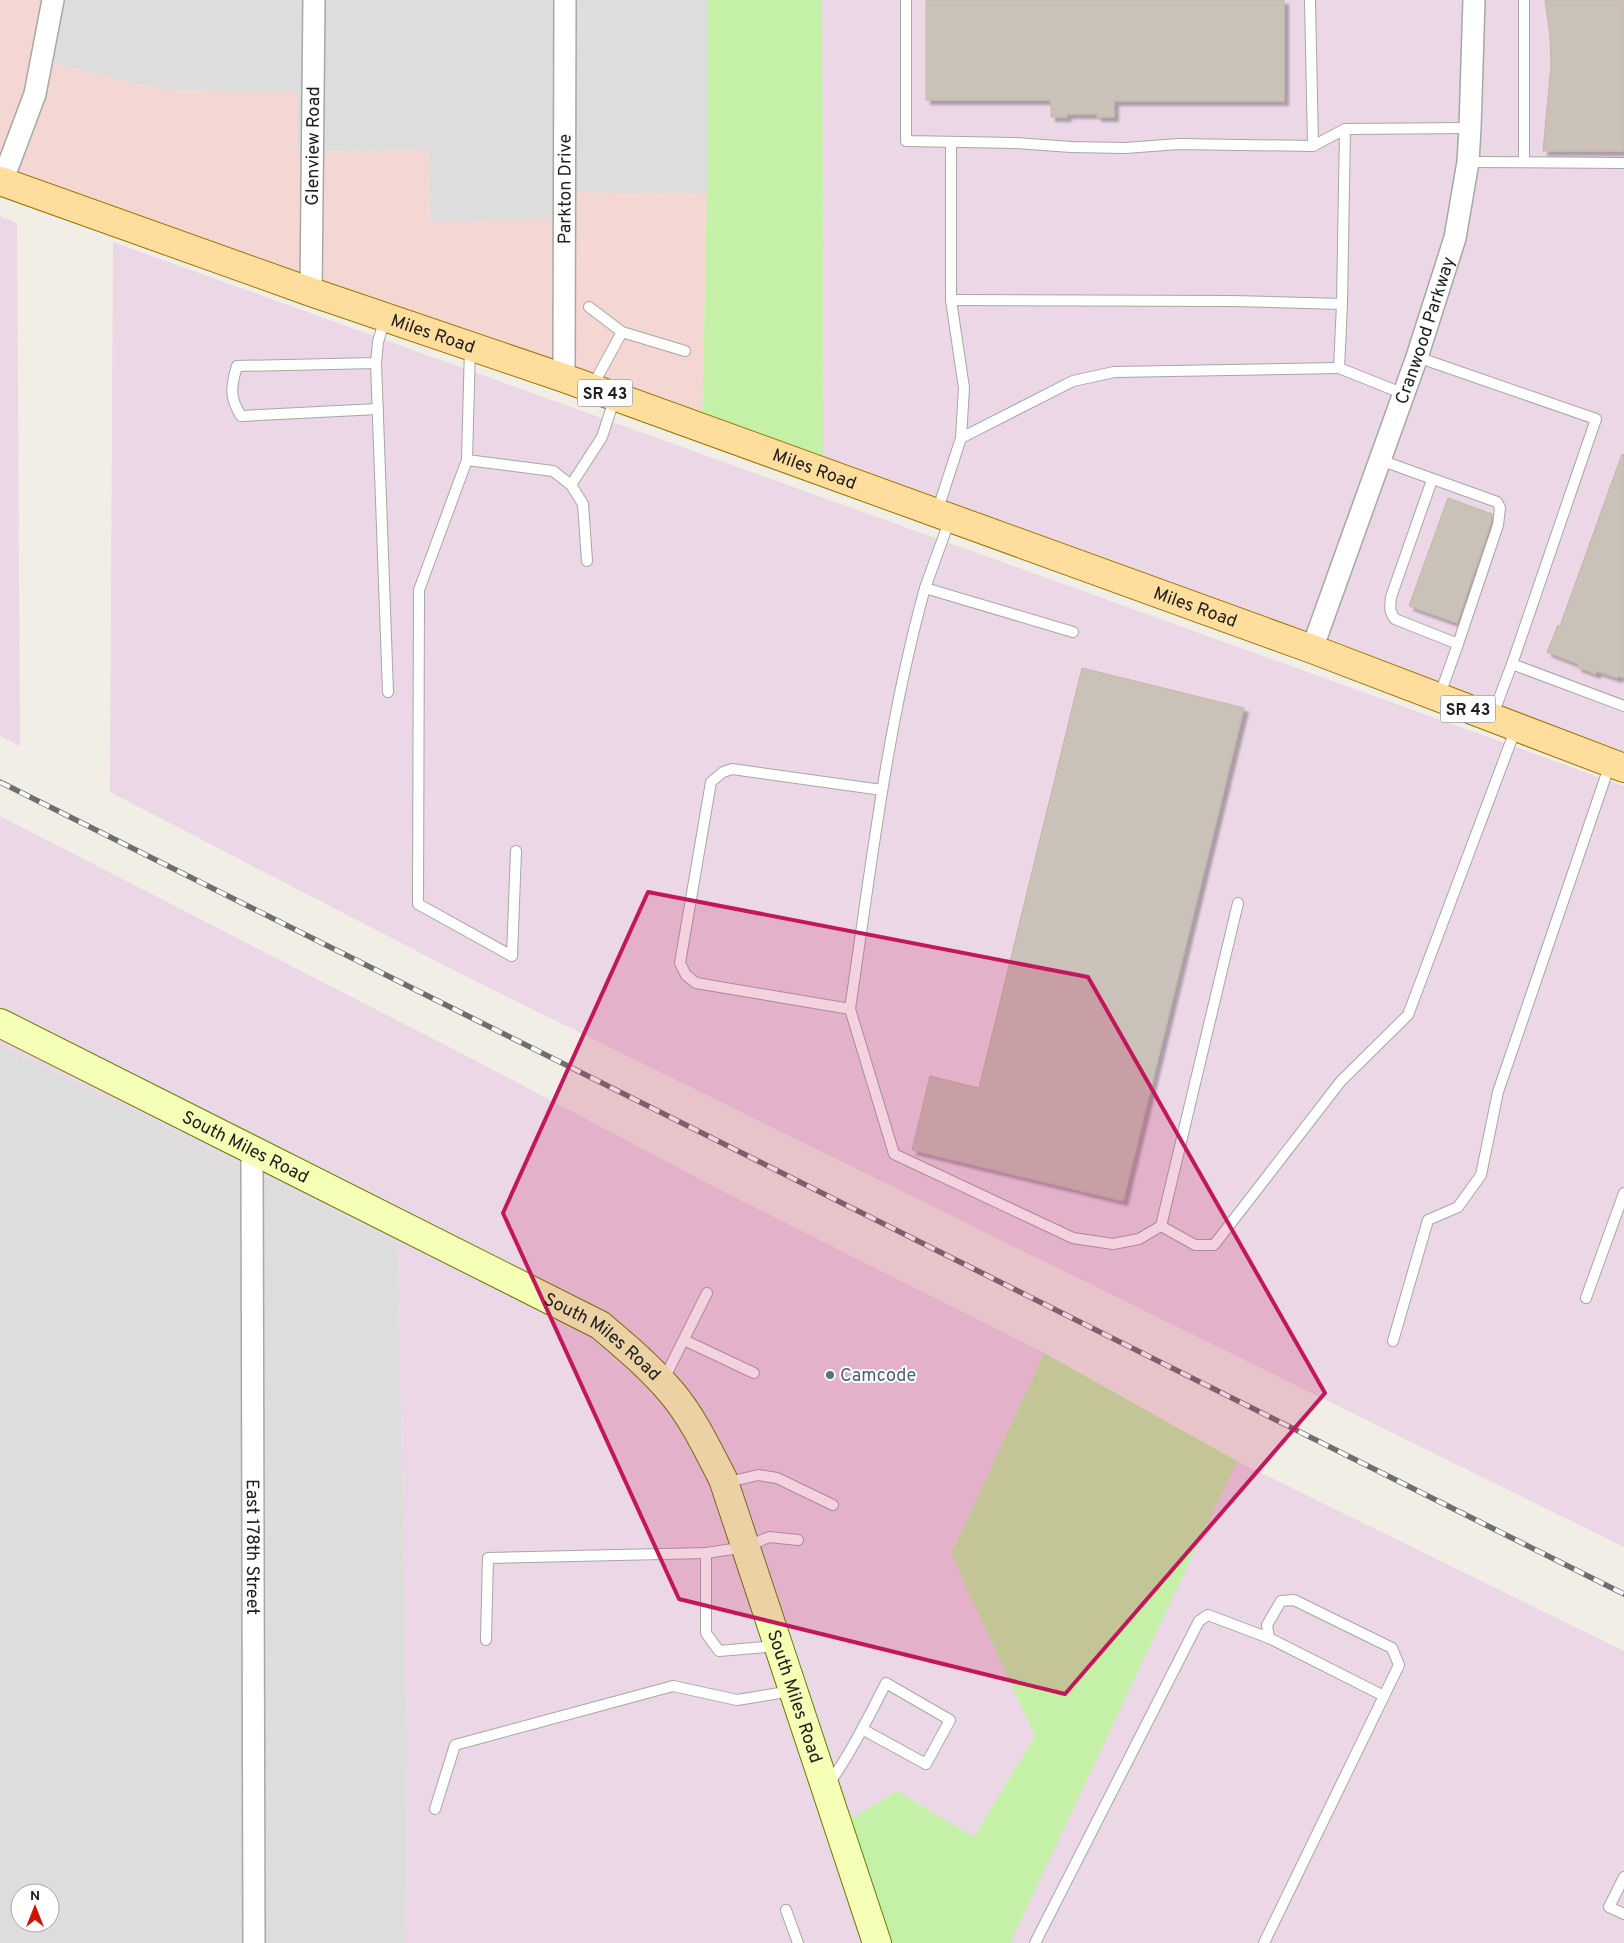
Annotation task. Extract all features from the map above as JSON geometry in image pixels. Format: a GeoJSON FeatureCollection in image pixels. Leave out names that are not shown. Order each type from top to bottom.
{"type":"FeatureCollection","features":[{"type":"Feature","properties":{"kind":"main road","name":"Miles Road"},"geometry":{"type":"LineString","coordinates":[[1,181],[311,292],[603,392],[1312,649],[1617,766]]}},
{"type":"Feature","properties":{"kind":"street"},"geometry":{"type":"LineString","coordinates":[[1,181],[35,94],[52,0]]}},
{"type":"Feature","properties":{"kind":"street","name":"Glenview Road"},"geometry":{"type":"LineString","coordinates":[[311,292],[314,0]]}},
{"type":"Feature","properties":{"kind":"street","name":"Parkton Drive"},"geometry":{"type":"LineString","coordinates":[[564,378],[565,0]]}},
{"type":"Feature","properties":{"kind":"street","name":"Cranwood Parkway"},"geometry":{"type":"LineString","coordinates":[[1312,649],[1417,357],[1455,238],[1468,162],[1474,0]]}},
{"type":"Feature","properties":{"kind":"street","name":"South Miles Road"},"geometry":{"type":"LineString","coordinates":[[0,1023],[252,1152],[394,1220],[600,1325],[639,1358],[662,1382],[673,1394],[702,1438],[724,1484],[878,1943]]}},
{"type":"Feature","properties":{"kind":"street","name":"East 178th Street"},"geometry":{"type":"LineString","coordinates":[[252,1152],[254,1943]]}},
{"type":"Feature","properties":{"kind":"lane"},"geometry":{"type":"LineString","coordinates":[[906,0],[906,141],[1015,143],[1089,148],[1125,148],[1179,144],[1313,146],[1345,129],[1470,128]]}},
{"type":"Feature","properties":{"kind":"lane"},"geometry":{"type":"LineString","coordinates":[[1310,0],[1313,146]]}},
{"type":"Feature","properties":{"kind":"lane"},"geometry":{"type":"LineString","coordinates":[[1524,0],[1524,162]]}},
{"type":"Feature","properties":{"kind":"lane"},"geometry":{"type":"LineString","coordinates":[[1339,368],[1345,129]]}},
{"type":"Feature","properties":{"kind":"lane"},"geometry":{"type":"LineString","coordinates":[[951,142],[951,300],[964,388],[961,438],[915,625],[900,696],[882,790],[850,1009],[894,1154],[1073,1238],[1113,1244],[1139,1239],[1161,1226],[1238,904]]}},
{"type":"Feature","properties":{"kind":"lane"},"geometry":{"type":"LineString","coordinates":[[1468,162],[1624,163]]}},
{"type":"Feature","properties":{"kind":"lane"},"geometry":{"type":"LineString","coordinates":[[951,300],[1232,301],[1342,304]]}},
{"type":"Feature","properties":{"kind":"lane"},"geometry":{"type":"LineString","coordinates":[[589,307],[622,332],[685,351]]}},
{"type":"Feature","properties":{"kind":"lane"},"geometry":{"type":"LineString","coordinates":[[385,317],[378,342],[376,363],[388,692]]}},
{"type":"Feature","properties":{"kind":"lane"},"geometry":{"type":"LineString","coordinates":[[571,485],[602,436],[603,392],[622,332]]}},
{"type":"Feature","properties":{"kind":"lane"},"geometry":{"type":"LineString","coordinates":[[470,346],[467,460],[419,590],[418,904],[512,956],[516,851]]}},
{"type":"Feature","properties":{"kind":"lane"},"geometry":{"type":"LineString","coordinates":[[1161,1226],[1195,1245],[1214,1245],[1341,1081],[1408,1015],[1504,722],[1512,664],[1596,419],[1417,357]]}},
{"type":"Feature","properties":{"kind":"lane"},"geometry":{"type":"LineString","coordinates":[[376,363],[237,366],[232,385],[233,403],[241,416],[378,409]]}},
{"type":"Feature","properties":{"kind":"lane"},"geometry":{"type":"LineString","coordinates":[[961,438],[1073,382],[1114,372],[1339,368],[1404,394]]}},
{"type":"Feature","properties":{"kind":"lane"},"geometry":{"type":"LineString","coordinates":[[467,460],[553,471],[571,485],[583,504],[587,560]]}},
{"type":"Feature","properties":{"kind":"lane"},"geometry":{"type":"LineString","coordinates":[[1380,460],[1497,502],[1500,508],[1498,525],[1439,698]]}},
{"type":"Feature","properties":{"kind":"lane"},"geometry":{"type":"LineString","coordinates":[[1432,480],[1391,596],[1391,614],[1396,619],[1458,644]]}},
{"type":"Feature","properties":{"kind":"lane"},"geometry":{"type":"LineString","coordinates":[[925,588],[1073,632]]}},
{"type":"Feature","properties":{"kind":"lane"},"geometry":{"type":"LineString","coordinates":[[1512,664],[1624,706]]}},
{"type":"Feature","properties":{"kind":"lane"},"geometry":{"type":"LineString","coordinates":[[1392,1340],[1428,1220],[1458,1207],[1481,1175],[1498,1092],[1617,766]]}},
{"type":"Feature","properties":{"kind":"lane"},"geometry":{"type":"LineString","coordinates":[[850,1009],[696,983],[686,976],[680,963],[711,782],[716,776],[732,769],[882,790]]}},
{"type":"Feature","properties":{"kind":"lane"},"geometry":{"type":"LineString","coordinates":[[1586,1298],[1624,1193]]}},
{"type":"Feature","properties":{"kind":"lane"},"geometry":{"type":"LineString","coordinates":[[662,1382],[707,1293]]}},
{"type":"Feature","properties":{"kind":"lane"},"geometry":{"type":"LineString","coordinates":[[684,1340],[754,1374]]}},
{"type":"Feature","properties":{"kind":"lane"},"geometry":{"type":"LineString","coordinates":[[724,1484],[758,1475],[777,1478],[833,1505]]}},
{"type":"Feature","properties":{"kind":"lane"},"geometry":{"type":"LineString","coordinates":[[486,1640],[488,1558],[706,1554],[746,1547],[769,1537],[798,1540]]}},
{"type":"Feature","properties":{"kind":"lane"},"geometry":{"type":"LineString","coordinates":[[706,1554],[706,1633],[710,1639],[720,1650],[778,1646]]}},
{"type":"Feature","properties":{"kind":"lane"},"geometry":{"type":"LineString","coordinates":[[1264,1943],[1399,1665],[1392,1648],[1294,1600],[1280,1601],[1267,1625],[1269,1638]]}},
{"type":"Feature","properties":{"kind":"lane"},"geometry":{"type":"LineString","coordinates":[[1035,1943],[1199,1621],[1208,1616],[1269,1638],[1384,1696]]}},
{"type":"Feature","properties":{"kind":"lane"},"geometry":{"type":"LineString","coordinates":[[826,1788],[844,1763],[862,1728],[886,1683],[950,1720],[926,1764],[862,1728]]}},
{"type":"Feature","properties":{"kind":"lane"},"geometry":{"type":"LineString","coordinates":[[435,1809],[454,1745],[673,1686],[737,1700],[793,1691]]}},
{"type":"Feature","properties":{"kind":"lane"},"geometry":{"type":"LineString","coordinates":[[1624,1877],[1609,1907],[1624,1914]]}},
{"type":"Feature","properties":{"kind":"lane"},"geometry":{"type":"LineString","coordinates":[[786,1910],[798,1943]]}},
{"type":"Feature","properties":{"kind":"highlighted area"},"geometry":{"type":"Polygon","coordinates":[[[648,892],[1088,977],[1325,1393],[1065,1694],[679,1599],[503,1213],[648,892]]]}},
{"type":"Feature","properties":{"kind":"shaded area"},"geometry":{"type":"Polygon","coordinates":[[[0,0],[45,0],[54,64],[162,90],[297,92],[298,152],[428,150],[430,222],[564,218],[564,192],[707,194],[702,428],[0,181],[0,0]]]}},
{"type":"Feature","properties":{"kind":"shaded area"},"geometry":{"type":"Polygon","coordinates":[[[45,0],[707,0],[707,194],[572,193],[572,225],[430,222],[428,150],[297,152],[297,92],[162,90],[54,64],[45,0]]]}},
{"type":"Feature","properties":{"kind":"shaded area"},"geometry":{"type":"Polygon","coordinates":[[[822,0],[1624,0],[1624,768],[824,472],[822,0]]]}},
{"type":"Feature","properties":{"kind":"shaded area"},"geometry":{"type":"Polygon","coordinates":[[[0,216],[17,223],[20,746],[0,736],[0,216]]]}},
{"type":"Feature","properties":{"kind":"shaded area"},"geometry":{"type":"Polygon","coordinates":[[[113,242],[1624,786],[1624,1547],[461,974],[110,792],[113,242]]]}},
{"type":"Feature","properties":{"kind":"shaded area"},"geometry":{"type":"Polygon","coordinates":[[[0,816],[484,1065],[728,1194],[1044,1353],[951,1554],[1035,1736],[974,1837],[897,1791],[856,1816],[826,1826],[864,1943],[406,1943],[407,1734],[398,1242],[0,1045],[0,816]]]}},
{"type":"Feature","properties":{"kind":"shaded area"},"geometry":{"type":"Polygon","coordinates":[[[0,1045],[398,1242],[407,1734],[406,1943],[0,1943],[0,1045]]]}},
{"type":"Feature","properties":{"kind":"shaded area"},"geometry":{"type":"Polygon","coordinates":[[[1237,1461],[1624,1651],[1624,1943],[1007,1943],[1237,1461]]]}},
{"type":"Feature","properties":{"kind":"green space"},"geometry":{"type":"Polygon","coordinates":[[[707,0],[822,0],[824,472],[702,428],[707,194],[707,0]]]}},
{"type":"Feature","properties":{"kind":"green space"},"geometry":{"type":"Polygon","coordinates":[[[1044,1353],[1237,1461],[1010,1943],[877,1943],[838,1824],[856,1816],[897,1791],[974,1837],[1035,1736],[951,1554],[1044,1353]]]}},
{"type":"Feature","properties":{"kind":"building"},"geometry":{"type":"Polygon","coordinates":[[[926,0],[1284,0],[1284,101],[1114,101],[1114,117],[1097,117],[1097,114],[1067,114],[1067,117],[1051,117],[1051,100],[926,100],[926,0]]]}},
{"type":"Feature","properties":{"kind":"building"},"geometry":{"type":"Polygon","coordinates":[[[1545,0],[1624,0],[1624,151],[1543,151],[1551,65],[1550,37],[1545,0]]]}},
{"type":"Feature","properties":{"kind":"building"},"geometry":{"type":"Polygon","coordinates":[[[1622,454],[1624,455],[1624,678],[1618,676],[1617,678],[1597,671],[1596,674],[1577,667],[1578,664],[1547,652],[1558,625],[1560,626],[1622,454]]]}},
{"type":"Feature","properties":{"kind":"building"},"geometry":{"type":"Polygon","coordinates":[[[1448,498],[1492,514],[1491,523],[1457,623],[1409,606],[1448,498]]]}},
{"type":"Feature","properties":{"kind":"building"},"geometry":{"type":"Polygon","coordinates":[[[1082,668],[1244,708],[1123,1201],[912,1150],[930,1076],[979,1088],[1082,668]]]}},
{"type":"Feature","properties":{"kind":"railway"},"geometry":{"type":"LineString","coordinates":[[0,782],[1624,1594]]}},
{"type":"Feature","properties":{"kind":"place","name":"Camcode"},"geometry":{"type":"Point","coordinates":[830,1375]}}]}
